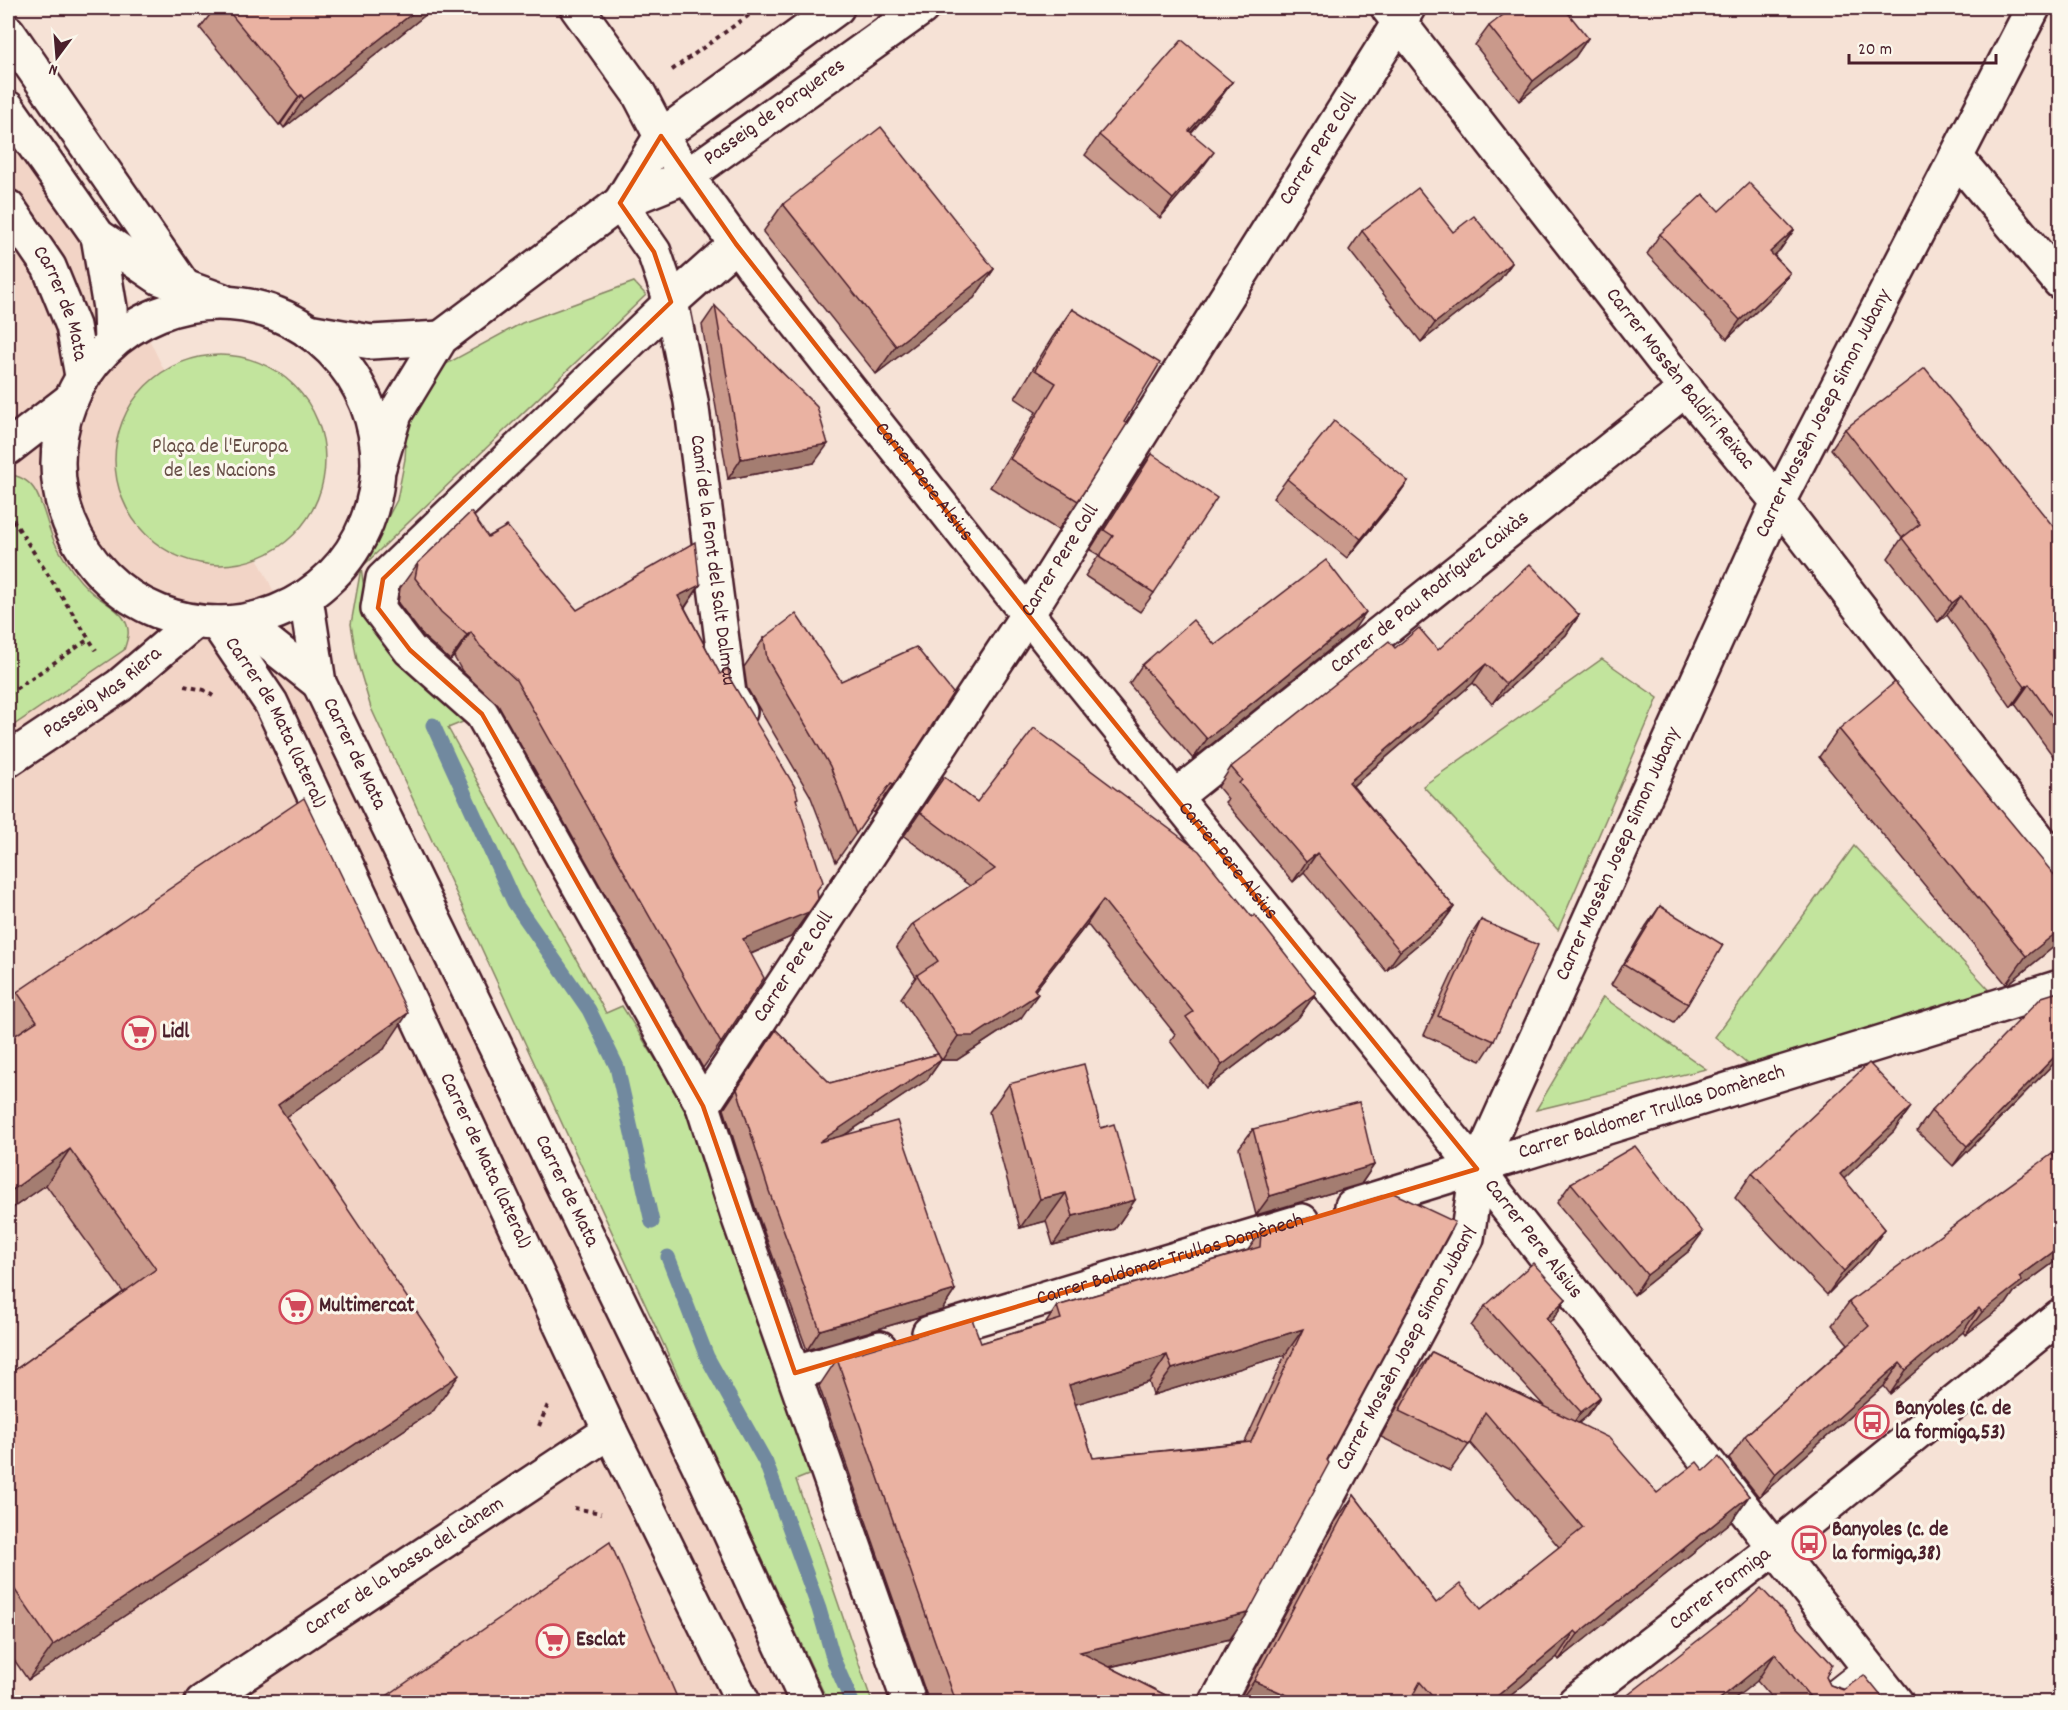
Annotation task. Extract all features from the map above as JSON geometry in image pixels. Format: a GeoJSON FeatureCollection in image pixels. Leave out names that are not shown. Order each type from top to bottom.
{"type":"FeatureCollection","features":[{"type":"Feature","properties":{"kind":"street","name":"Carrer Pere Alsius"},"geometry":{"type":"LineString","coordinates":[[577,8],[639,94],[661,136],[736,244],[1027,615],[1477,1169],[1896,1702]]}},
{"type":"Feature","properties":{"kind":"street","name":"Passeig de Porqueres"},"geometry":{"type":"LineString","coordinates":[[620,203],[661,136],[837,8]]}},
{"type":"Feature","properties":{"kind":"street","name":"Passeig de Porqueres"},"geometry":{"type":"LineString","coordinates":[[379,467],[395,414],[441,338],[620,203],[687,176],[922,8]]}},
{"type":"Feature","properties":{"kind":"street","name":"Carrer Mossèn Josep Simon Jubany"},"geometry":{"type":"LineString","coordinates":[[1217,1702],[1467,1238],[1477,1169],[1778,502],[2033,8]]}},
{"type":"Feature","properties":{"kind":"street","name":"Carrer Mossèn Baldiri Reixac"},"geometry":{"type":"LineString","coordinates":[[1398,12],[1686,389],[1778,502],[2061,867]]}},
{"type":"Feature","properties":{"kind":"street","name":"Carrer Pere Coll"},"geometry":{"type":"LineString","coordinates":[[703,1106],[1027,615],[1398,12]]}},
{"type":"Feature","properties":{"kind":"street"},"geometry":{"type":"LineString","coordinates":[[8,32],[183,285]]}},
{"type":"Feature","properties":{"kind":"street","name":"Carrer de Mata"},"geometry":{"type":"LineString","coordinates":[[8,108],[98,236],[160,278],[231,303]]}},
{"type":"Feature","properties":{"kind":"street"},"geometry":{"type":"LineString","coordinates":[[1956,157],[2061,282]]}},
{"type":"Feature","properties":{"kind":"street","name":"Camí de la Font del Salt Dalmau"},"geometry":{"type":"LineString","coordinates":[[620,203],[654,252],[671,302],[691,401],[729,694],[753,734]]}},
{"type":"Feature","properties":{"kind":"street","name":"Carrer de Mata"},"geometry":{"type":"LineString","coordinates":[[8,207],[49,267],[73,327],[76,388]]}},
{"type":"Feature","properties":{"kind":"street","name":"Carrer de Mata"},"geometry":{"type":"LineString","coordinates":[[98,236],[110,308],[111,343]]}},
{"type":"Feature","properties":{"kind":"street"},"geometry":{"type":"LineString","coordinates":[[736,244],[671,302],[383,579],[378,608],[410,650],[483,714],[703,1106],[738,1216],[909,1702]]}},
{"type":"Feature","properties":{"kind":"street"},"geometry":{"type":"LineString","coordinates":[[8,448],[76,388],[111,343],[147,319],[188,305],[231,303],[271,312],[308,331],[338,357],[361,390],[375,427],[379,467],[373,505],[358,541],[336,573],[306,598],[275,614],[218,622],[148,607],[108,580],[78,541],[61,495],[58,447],[76,388]]}},
{"type":"Feature","properties":{"kind":"street"},"geometry":{"type":"LineString","coordinates":[[308,331],[371,342],[441,338]]}},
{"type":"Feature","properties":{"kind":"street","name":"Carrer de Pau Rodríguez Caixàs"},"geometry":{"type":"LineString","coordinates":[[1175,797],[1686,389]]}},
{"type":"Feature","properties":{"kind":"street","name":"Carrer de Mata"},"geometry":{"type":"LineString","coordinates":[[306,598],[319,683],[705,1478],[807,1702]]}},
{"type":"Feature","properties":{"kind":"street","name":"Carrer de Mata"},"geometry":{"type":"LineString","coordinates":[[218,622],[319,683]]}},
{"type":"Feature","properties":{"kind":"street","name":"Passeig Mas Riera"},"geometry":{"type":"LineString","coordinates":[[8,760],[218,622]]}},
{"type":"Feature","properties":{"kind":"street","name":"Carrer de Mata (lateral)"},"geometry":{"type":"LineString","coordinates":[[218,622],[271,703],[610,1431],[742,1702]]}},
{"type":"Feature","properties":{"kind":"street"},"geometry":{"type":"LineString","coordinates":[[822,877],[833,908]]}},
{"type":"Feature","properties":{"kind":"street","name":"Carrer Baldomer Trullas Domènech"},"geometry":{"type":"LineString","coordinates":[[795,1373],[1477,1169],[2061,987]]}},
{"type":"Feature","properties":{"kind":"street","name":"Carrer Formiga"},"geometry":{"type":"LineString","coordinates":[[1575,1702],[1776,1547],[2061,1316]]}},
{"type":"Feature","properties":{"kind":"street","name":"Carrer de la bassa del cànem"},"geometry":{"type":"LineString","coordinates":[[202,1702],[610,1431]]}},
{"type":"Feature","properties":{"kind":"lane"},"geometry":{"type":"LineString","coordinates":[[1822,1702],[1868,1666]]}},
{"type":"Feature","properties":{"kind":"path"},"geometry":{"type":"LineString","coordinates":[[639,94],[759,8]]}},
{"type":"Feature","properties":{"kind":"path"},"geometry":{"type":"LineString","coordinates":[[8,512],[119,686]]}},
{"type":"Feature","properties":{"kind":"path"},"geometry":{"type":"LineString","coordinates":[[8,694],[89,639]]}},
{"type":"Feature","properties":{"kind":"path"},"geometry":{"type":"LineString","coordinates":[[175,691],[184,686],[204,690],[223,702]]}},
{"type":"Feature","properties":{"kind":"path"},"geometry":{"type":"LineString","coordinates":[[553,1391],[530,1450],[542,1477],[561,1506],[599,1511],[606,1518]]}},
{"type":"Feature","properties":{"kind":"highlighted area"},"geometry":{"type":"Polygon","coordinates":[[[661,136],[736,244],[1070,668],[1477,1169],[795,1373],[703,1106],[482,714],[410,650],[378,608],[383,579],[671,302],[654,252],[620,203],[661,136]]]}},
{"type":"Feature","properties":{"kind":"shaded area"},"geometry":{"type":"Polygon","coordinates":[[[8,109],[98,236],[319,683],[803,1702],[8,1702],[8,109]]]}},
{"type":"Feature","properties":{"kind":"green space"},"geometry":{"type":"Polygon","coordinates":[[[634,282],[646,295],[361,568],[397,500],[405,459],[408,409],[446,364],[522,323],[634,282]]]}},
{"type":"Feature","properties":{"kind":"green space","name":"Plaça de l'Europa de les Nacions"},"geometry":{"type":"Polygon","coordinates":[[[210,355],[230,355],[251,359],[270,367],[301,393],[313,410],[321,429],[325,460],[321,491],[313,510],[287,541],[270,553],[251,561],[230,565],[210,565],[189,561],[170,553],[139,527],[127,510],[119,491],[115,470],[115,450],[119,429],[127,410],[153,379],[170,367],[189,359],[210,355]]]}},
{"type":"Feature","properties":{"kind":"green space"},"geometry":{"type":"Polygon","coordinates":[[[8,475],[20,477],[35,491],[51,535],[67,563],[89,590],[121,615],[126,623],[128,638],[124,650],[8,729],[8,475]]]}},
{"type":"Feature","properties":{"kind":"green space"},"geometry":{"type":"Polygon","coordinates":[[[361,568],[366,602],[468,720],[448,728],[606,1013],[622,1006],[686,1108],[811,1474],[796,1480],[872,1702],[828,1702],[371,708],[357,661],[351,624],[361,568]]]}},
{"type":"Feature","properties":{"kind":"green space"},"geometry":{"type":"Polygon","coordinates":[[[1602,659],[1658,698],[1558,930],[1423,786],[1602,659]]]}},
{"type":"Feature","properties":{"kind":"green space"},"geometry":{"type":"Polygon","coordinates":[[[1854,846],[2001,1002],[1753,1069],[1715,1037],[1854,846]]]}},
{"type":"Feature","properties":{"kind":"green space"},"geometry":{"type":"Polygon","coordinates":[[[1603,997],[1706,1069],[1536,1110],[1603,997]]]}},
{"type":"Feature","properties":{"kind":"building"},"geometry":{"type":"Polygon","coordinates":[[[226,8],[419,8],[304,99],[301,95],[299,97],[226,8]]]}},
{"type":"Feature","properties":{"kind":"building"},"geometry":{"type":"Polygon","coordinates":[[[1512,8],[1564,8],[1588,38],[1533,81],[1489,26],[1512,8]]]}},
{"type":"Feature","properties":{"kind":"building"},"geometry":{"type":"Polygon","coordinates":[[[1182,40],[1232,82],[1189,131],[1214,152],[1173,199],[1099,135],[1182,40]]]}},
{"type":"Feature","properties":{"kind":"building"},"geometry":{"type":"Polygon","coordinates":[[[881,127],[994,269],[896,346],[783,204],[881,127]]]}},
{"type":"Feature","properties":{"kind":"building"},"geometry":{"type":"Polygon","coordinates":[[[1749,183],[1794,230],[1770,252],[1790,273],[1740,320],[1660,234],[1703,194],[1719,211],[1749,183]]]}},
{"type":"Feature","properties":{"kind":"building"},"geometry":{"type":"Polygon","coordinates":[[[1418,188],[1453,232],[1474,216],[1512,263],[1435,323],[1362,231],[1418,188]]]}},
{"type":"Feature","properties":{"kind":"building"},"geometry":{"type":"Polygon","coordinates":[[[715,306],[817,407],[828,444],[741,459],[715,306]]]}},
{"type":"Feature","properties":{"kind":"building"},"geometry":{"type":"Polygon","coordinates":[[[1072,309],[1160,363],[1124,422],[1127,424],[1078,501],[1010,459],[1056,383],[1035,370],[1072,309]]]}},
{"type":"Feature","properties":{"kind":"building"},"geometry":{"type":"Polygon","coordinates":[[[1925,368],[2061,536],[2061,729],[2029,684],[2025,687],[1961,596],[1952,603],[1902,538],[1920,524],[1845,429],[1925,368]]]}},
{"type":"Feature","properties":{"kind":"building"},"geometry":{"type":"Polygon","coordinates":[[[1334,421],[1408,481],[1361,539],[1287,479],[1334,421]]]}},
{"type":"Feature","properties":{"kind":"building"},"geometry":{"type":"Polygon","coordinates":[[[1152,454],[1217,498],[1154,593],[1099,557],[1113,536],[1104,530],[1152,454]]]}},
{"type":"Feature","properties":{"kind":"building"},"geometry":{"type":"Polygon","coordinates":[[[471,512],[488,537],[507,526],[577,610],[695,542],[700,585],[678,596],[720,674],[728,668],[730,679],[795,787],[798,798],[796,799],[823,882],[817,890],[818,899],[809,912],[743,939],[764,978],[721,1043],[516,680],[480,646],[471,632],[467,635],[441,612],[415,578],[418,563],[471,512]]]}},
{"type":"Feature","properties":{"kind":"building"},"geometry":{"type":"Polygon","coordinates":[[[1326,560],[1366,612],[1207,739],[1142,665],[1193,620],[1215,645],[1326,560]]]}},
{"type":"Feature","properties":{"kind":"building"},"geometry":{"type":"Polygon","coordinates":[[[1530,564],[1579,615],[1506,684],[1486,664],[1349,782],[1454,907],[1400,951],[1317,853],[1306,862],[1239,783],[1242,780],[1231,767],[1389,641],[1395,648],[1419,628],[1438,650],[1530,564]]]}},
{"type":"Feature","properties":{"kind":"building"},"geometry":{"type":"Polygon","coordinates":[[[796,614],[841,681],[916,647],[953,693],[894,784],[891,783],[856,834],[830,766],[767,659],[764,638],[796,614]]]}},
{"type":"Feature","properties":{"kind":"building"},"geometry":{"type":"Polygon","coordinates":[[[1895,682],[2061,883],[2061,929],[2026,956],[1839,729],[1895,682]]]}},
{"type":"Feature","properties":{"kind":"building"},"geometry":{"type":"Polygon","coordinates":[[[1034,728],[1199,851],[1252,917],[1255,915],[1316,993],[1222,1065],[1186,1017],[1193,1012],[1103,900],[1034,989],[1038,994],[974,1036],[958,1036],[917,975],[938,961],[913,924],[995,869],[920,812],[944,777],[977,802],[1034,728]]]}},
{"type":"Feature","properties":{"kind":"building"},"geometry":{"type":"Polygon","coordinates":[[[304,798],[408,1013],[278,1105],[459,1375],[53,1645],[8,1580],[8,1375],[156,1269],[70,1149],[8,1193],[8,1040],[37,1021],[17,992],[304,798]]]}},
{"type":"Feature","properties":{"kind":"building"},"geometry":{"type":"Polygon","coordinates":[[[1660,906],[1723,945],[1688,1004],[1624,965],[1660,906]]]}},
{"type":"Feature","properties":{"kind":"building"},"geometry":{"type":"Polygon","coordinates":[[[1481,920],[1538,945],[1494,1041],[1438,1016],[1481,920]]]}},
{"type":"Feature","properties":{"kind":"building"},"geometry":{"type":"Polygon","coordinates":[[[2061,991],[2061,1050],[1967,1146],[1931,1111],[2042,997],[2061,991]]]}},
{"type":"Feature","properties":{"kind":"building"},"geometry":{"type":"Polygon","coordinates":[[[776,1030],[830,1083],[938,1054],[941,1060],[819,1142],[897,1121],[955,1290],[820,1330],[769,1191],[737,1089],[776,1030]]]}},
{"type":"Feature","properties":{"kind":"building"},"geometry":{"type":"Polygon","coordinates":[[[1869,1063],[1911,1107],[1840,1174],[1885,1229],[1844,1271],[1752,1173],[1869,1063]]]}},
{"type":"Feature","properties":{"kind":"building"},"geometry":{"type":"Polygon","coordinates":[[[1084,1064],[1101,1128],[1114,1124],[1135,1200],[1073,1216],[1066,1193],[1040,1199],[1009,1084],[1084,1064]]]}},
{"type":"Feature","properties":{"kind":"building"},"geometry":{"type":"Polygon","coordinates":[[[1359,1102],[1374,1165],[1270,1196],[1253,1129],[1359,1102]]]}},
{"type":"Feature","properties":{"kind":"building"},"geometry":{"type":"Polygon","coordinates":[[[1635,1146],[1703,1232],[1647,1275],[1571,1183],[1635,1146]]]}},
{"type":"Feature","properties":{"kind":"building"},"geometry":{"type":"Polygon","coordinates":[[[2052,1154],[2061,1166],[2061,1246],[2019,1277],[2022,1281],[1982,1312],[1979,1308],[1906,1370],[1900,1363],[1775,1474],[1745,1436],[1869,1326],[1849,1302],[2052,1154]]]}},
{"type":"Feature","properties":{"kind":"building"},"geometry":{"type":"Polygon","coordinates":[[[1393,1193],[1455,1222],[1248,1613],[1080,1652],[1179,1702],[956,1702],[837,1359],[972,1319],[981,1343],[1061,1319],[1057,1306],[1260,1247],[1261,1232],[1393,1193]],[[1303,1329],[1172,1369],[1167,1355],[1069,1385],[1093,1458],[1251,1442],[1303,1329]]]}},
{"type":"Feature","properties":{"kind":"building"},"geometry":{"type":"Polygon","coordinates":[[[1533,1263],[1566,1299],[1546,1318],[1600,1397],[1581,1412],[1485,1306],[1533,1263]]]}},
{"type":"Feature","properties":{"kind":"building"},"geometry":{"type":"Polygon","coordinates":[[[1432,1352],[1609,1438],[1657,1493],[1697,1462],[1704,1471],[1719,1457],[1749,1496],[1578,1634],[1575,1631],[1490,1702],[1437,1702],[1420,1682],[1409,1702],[1303,1702],[1254,1681],[1354,1495],[1436,1603],[1460,1584],[1481,1609],[1583,1528],[1485,1412],[1469,1445],[1399,1411],[1432,1352]]]}},
{"type":"Feature","properties":{"kind":"building"},"geometry":{"type":"Polygon","coordinates":[[[610,1542],[679,1702],[378,1702],[610,1542]]]}},
{"type":"Feature","properties":{"kind":"building"},"geometry":{"type":"Polygon","coordinates":[[[1761,1588],[1832,1664],[1826,1677],[1830,1685],[1843,1690],[1864,1675],[1886,1702],[1814,1702],[1775,1654],[1716,1702],[1619,1702],[1738,1609],[1761,1588]]]}},
{"type":"Feature","properties":{"kind":"waterway"},"geometry":{"type":"LineString","coordinates":[[433,725],[514,902],[589,1010],[617,1067],[652,1222]]}},
{"type":"Feature","properties":{"kind":"waterway"},"geometry":{"type":"LineString","coordinates":[[668,1257],[707,1357],[766,1463],[819,1609],[834,1661],[852,1702]]}},
{"type":"Feature","properties":{"kind":"place","name":"Lidl"},"geometry":{"type":"Point","coordinates":[139,1033]}},
{"type":"Feature","properties":{"kind":"place","name":"Multimercat"},"geometry":{"type":"Point","coordinates":[296,1307]}},
{"type":"Feature","properties":{"kind":"place","name":"Banyoles (c. de la formiga,53)"},"geometry":{"type":"Point","coordinates":[1872,1422]}},
{"type":"Feature","properties":{"kind":"place","name":"Banyoles (c. de la formiga,38)"},"geometry":{"type":"Point","coordinates":[1809,1543]}},
{"type":"Feature","properties":{"kind":"place","name":"Esclat"},"geometry":{"type":"Point","coordinates":[553,1641]}}]}
